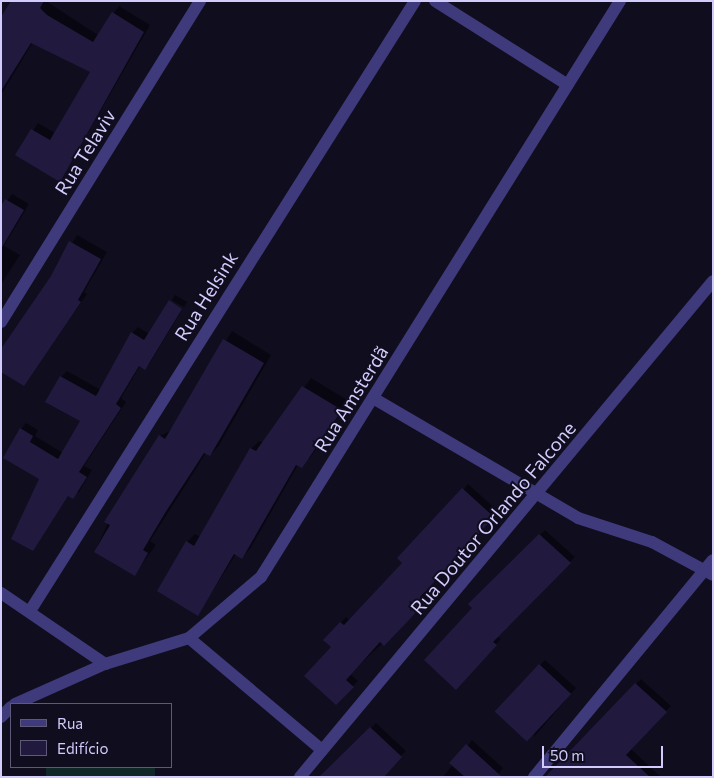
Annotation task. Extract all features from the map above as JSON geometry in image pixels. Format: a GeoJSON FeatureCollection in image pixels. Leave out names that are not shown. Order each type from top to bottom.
{"type":"FeatureCollection","features":[{"type":"Feature","properties":{"kind":"street","name":"Rua Telaviv"},"geometry":{"type":"LineString","coordinates":[[1,322],[200,1]]}},
{"type":"Feature","properties":{"kind":"street","name":"Rua Helsink"},"geometry":{"type":"LineString","coordinates":[[30,611],[415,1]]}},
{"type":"Feature","properties":{"kind":"street"},"geometry":{"type":"LineString","coordinates":[[435,1],[568,85]]}},
{"type":"Feature","properties":{"kind":"street","name":"Rua Amsterdã"},"geometry":{"type":"LineString","coordinates":[[17,703],[104,664],[189,638],[261,577],[620,1]]}},
{"type":"Feature","properties":{"kind":"street","name":"Rua Doutor Orlando Falcone"},"geometry":{"type":"LineString","coordinates":[[300,777],[539,494],[713,281]]}},
{"type":"Feature","properties":{"kind":"street"},"geometry":{"type":"LineString","coordinates":[[373,398],[578,518],[652,542],[710,568],[534,777]]}},
{"type":"Feature","properties":{"kind":"street"},"geometry":{"type":"LineString","coordinates":[[1,593],[30,611],[104,664]]}},
{"type":"Feature","properties":{"kind":"street"},"geometry":{"type":"LineString","coordinates":[[189,638],[322,750]]}},
{"type":"Feature","properties":{"kind":"street"},"geometry":{"type":"LineString","coordinates":[[1,717],[10,708]]}},
{"type":"Feature","properties":{"kind":"green space"},"geometry":{"type":"Polygon","coordinates":[[[46,768],[155,768],[155,777],[46,777],[46,768]]]}},
{"type":"Feature","properties":{"kind":"building"},"geometry":{"type":"Polygon","coordinates":[[[11,1],[44,1],[40,8],[47,15],[93,42],[112,12],[144,32],[60,182],[15,155],[31,129],[50,140],[90,72],[31,43],[1,91],[1,17],[11,1]]]}},
{"type":"Feature","properties":{"kind":"building"},"geometry":{"type":"Polygon","coordinates":[[[5,199],[24,210],[1,249],[1,206],[5,199]]]}},
{"type":"Feature","properties":{"kind":"building"},"geometry":{"type":"Polygon","coordinates":[[[69,241],[101,259],[78,300],[81,302],[24,386],[1,372],[1,349],[51,276],[69,241]]]}},
{"type":"Feature","properties":{"kind":"building"},"geometry":{"type":"Polygon","coordinates":[[[169,300],[182,309],[145,370],[139,366],[116,404],[121,408],[79,472],[87,477],[73,499],[68,496],[33,551],[11,539],[39,479],[3,458],[20,428],[33,436],[30,442],[58,459],[80,421],[45,402],[60,376],[96,396],[131,332],[144,340],[169,300]]]}},
{"type":"Feature","properties":{"kind":"building"},"geometry":{"type":"Polygon","coordinates":[[[223,339],[264,363],[210,456],[204,453],[165,513],[143,550],[148,553],[135,576],[94,552],[110,525],[104,522],[159,435],[165,439],[223,339]]]}},
{"type":"Feature","properties":{"kind":"building"},"geometry":{"type":"Polygon","coordinates":[[[302,386],[342,410],[302,468],[296,465],[242,559],[234,554],[198,616],[157,591],[186,541],[194,546],[250,448],[256,451],[302,386]]]}},
{"type":"Feature","properties":{"kind":"building"},"geometry":{"type":"Polygon","coordinates":[[[462,488],[494,517],[420,597],[425,602],[408,621],[384,646],[380,642],[346,680],[354,687],[336,705],[304,676],[331,647],[323,640],[340,622],[344,625],[402,563],[397,558],[462,488]]]}},
{"type":"Feature","properties":{"kind":"building"},"geometry":{"type":"Polygon","coordinates":[[[539,534],[571,563],[493,642],[497,645],[456,690],[424,660],[472,608],[468,604],[539,534]]]}},
{"type":"Feature","properties":{"kind":"building"},"geometry":{"type":"Polygon","coordinates":[[[539,664],[571,694],[527,742],[495,712],[539,664]]]}},
{"type":"Feature","properties":{"kind":"building"},"geometry":{"type":"Polygon","coordinates":[[[635,683],[667,712],[626,755],[650,777],[545,777],[635,683]]]}},
{"type":"Feature","properties":{"kind":"building"},"geometry":{"type":"Polygon","coordinates":[[[370,727],[402,757],[384,777],[319,777],[370,727]]]}},
{"type":"Feature","properties":{"kind":"building"},"geometry":{"type":"Polygon","coordinates":[[[466,744],[502,777],[465,777],[449,763],[466,744]]]}}]}
